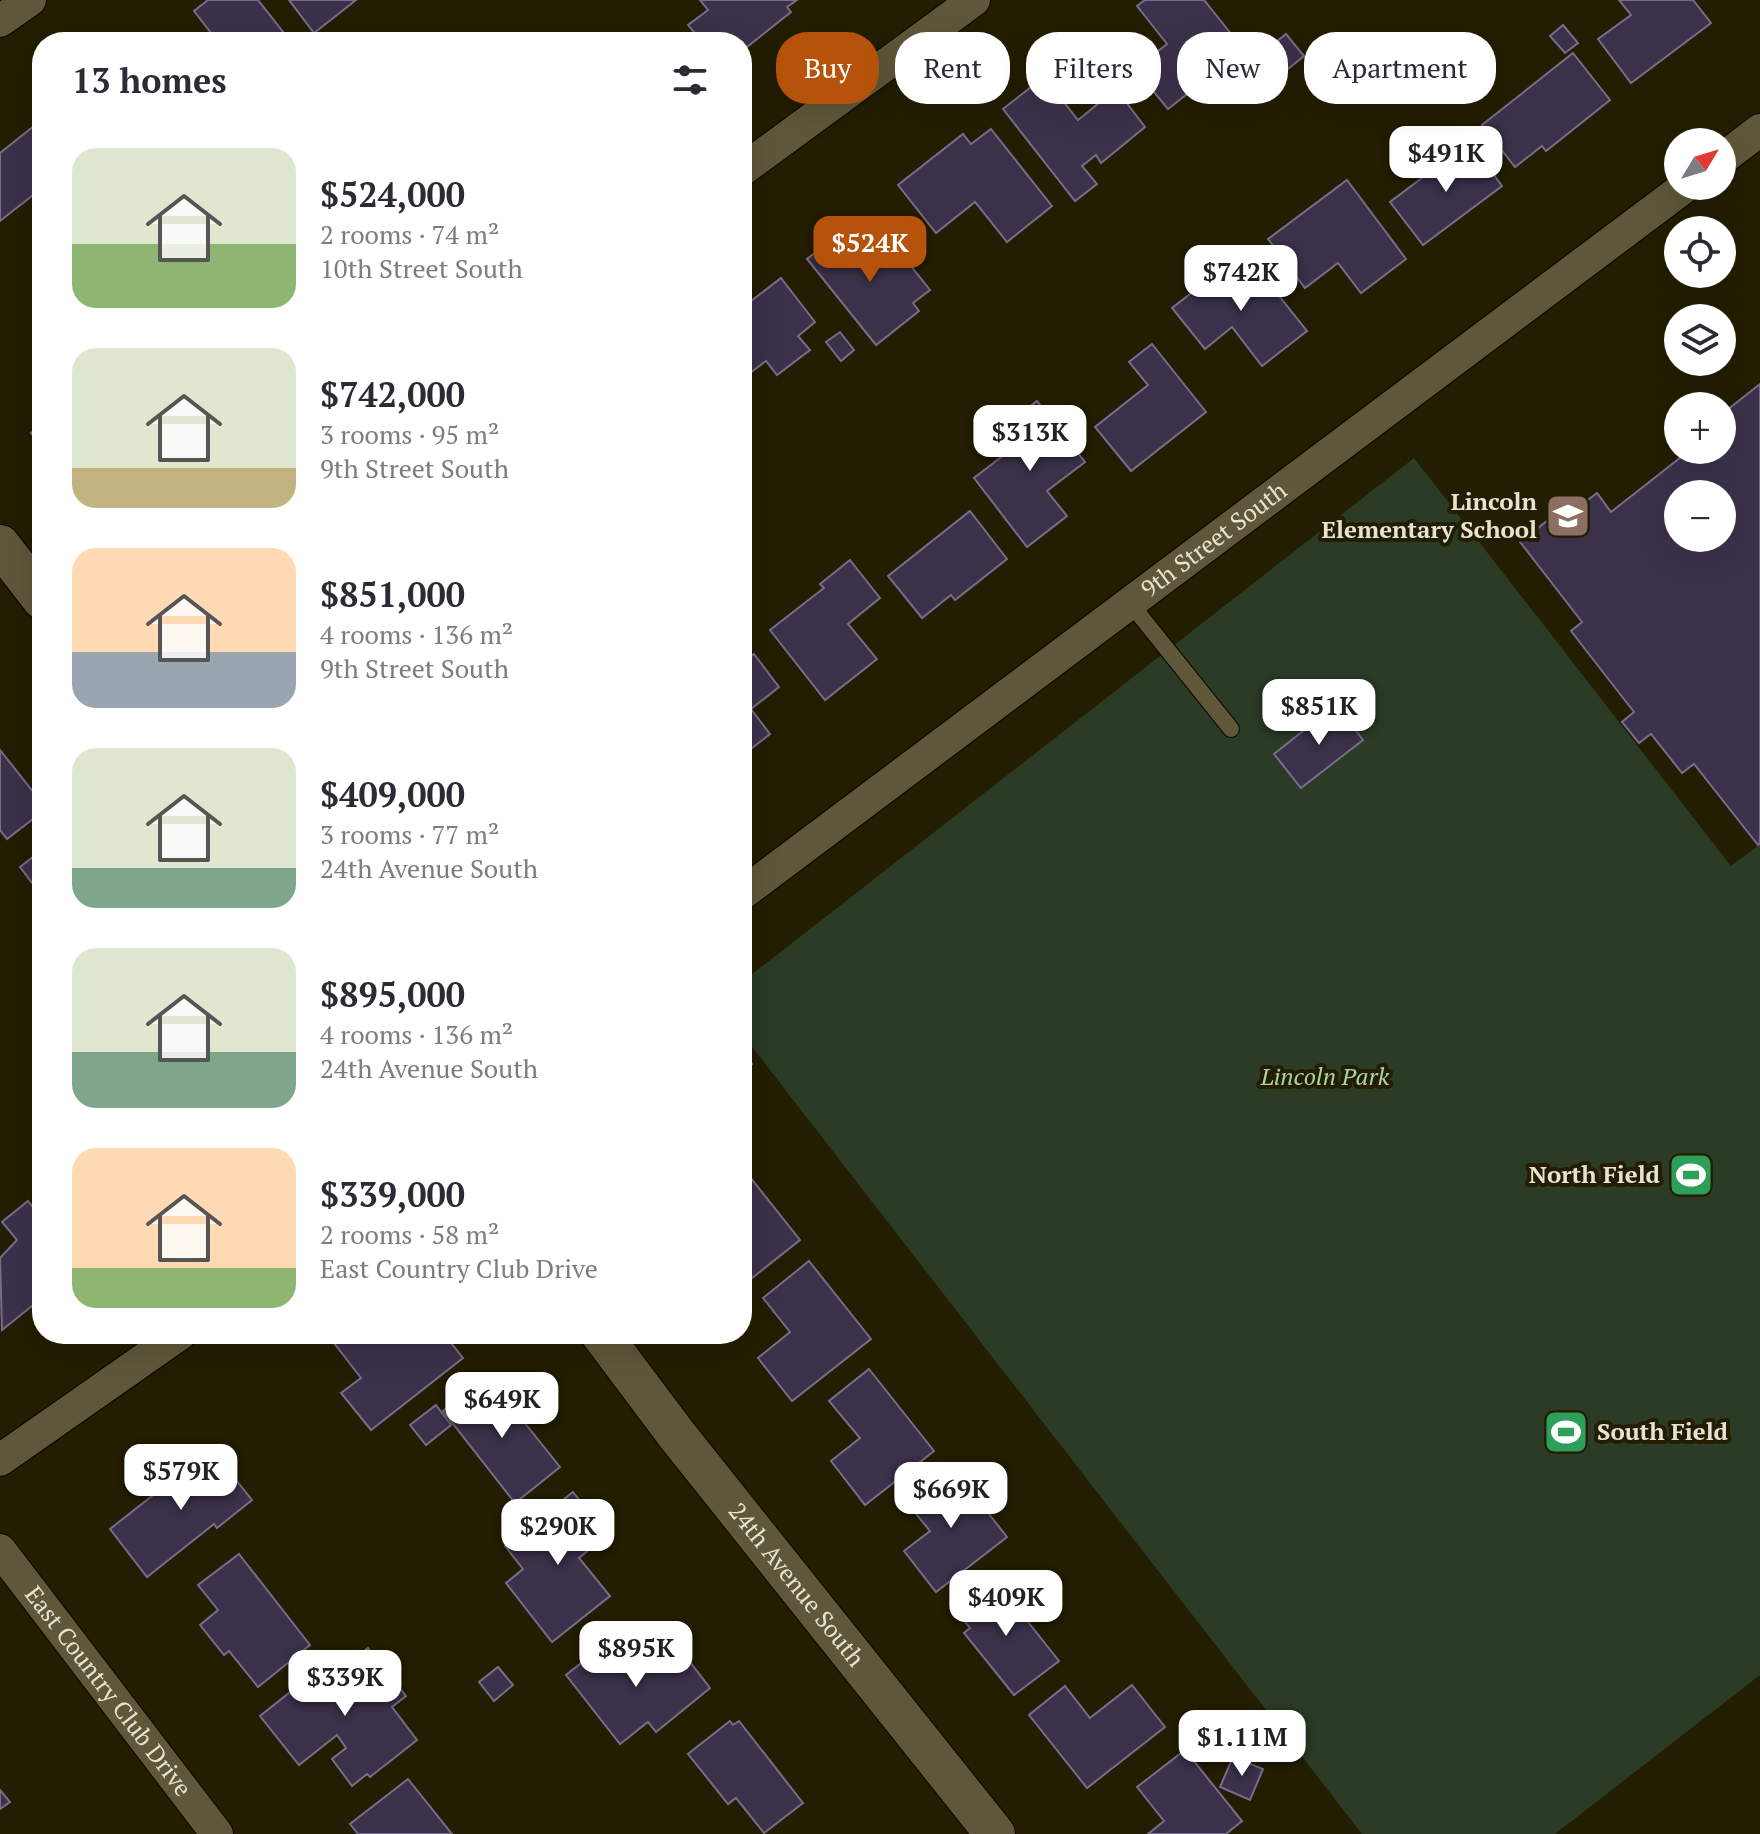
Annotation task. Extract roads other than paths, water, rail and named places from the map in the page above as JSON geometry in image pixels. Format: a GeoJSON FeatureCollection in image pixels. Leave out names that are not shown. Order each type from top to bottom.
{"type":"FeatureCollection","features":[{"type":"Feature","properties":{"kind":"street"},"geometry":{"type":"LineString","coordinates":[[0,21],[30,0]]}},
{"type":"Feature","properties":{"kind":"street"},"geometry":{"type":"LineString","coordinates":[[752,163],[974,0]]}},
{"type":"Feature","properties":{"kind":"street"},"geometry":{"type":"LineString","coordinates":[[1736,148],[1760,130]]}},
{"type":"Feature","properties":{"kind":"street","name":"9th Street South"},"geometry":{"type":"LineString","coordinates":[[752,886],[1667,200]]}},
{"type":"Feature","properties":{"kind":"street"},"geometry":{"type":"LineString","coordinates":[[0,545],[32,586]]}},
{"type":"Feature","properties":{"kind":"street"},"geometry":{"type":"LineString","coordinates":[[0,1460],[166,1344]]}},
{"type":"Feature","properties":{"kind":"street","name":"24th Avenue South"},"geometry":{"type":"LineString","coordinates":[[608,1344],[676,1434],[995,1834]]}},
{"type":"Feature","properties":{"kind":"street","name":"East Country Club Drive"},"geometry":{"type":"LineString","coordinates":[[0,1550],[217,1834]]}},
{"type":"Feature","properties":{"kind":"lane"},"geometry":{"type":"LineString","coordinates":[[1130,603],[1231,729]]}},
{"type":"Feature","properties":{"kind":"place","name":"Lincoln Elementary School"},"geometry":{"type":"Point","coordinates":[1568,516]}},
{"type":"Feature","properties":{"kind":"place","name":"North Field"},"geometry":{"type":"Point","coordinates":[1691,1175]}},
{"type":"Feature","properties":{"kind":"place","name":"South Field"},"geometry":{"type":"Point","coordinates":[1566,1432]}},
{"type":"Feature","properties":{"kind":"park label","name":"Lincoln Park"},"geometry":{"type":"Point","coordinates":[1325,1077]}}]}
